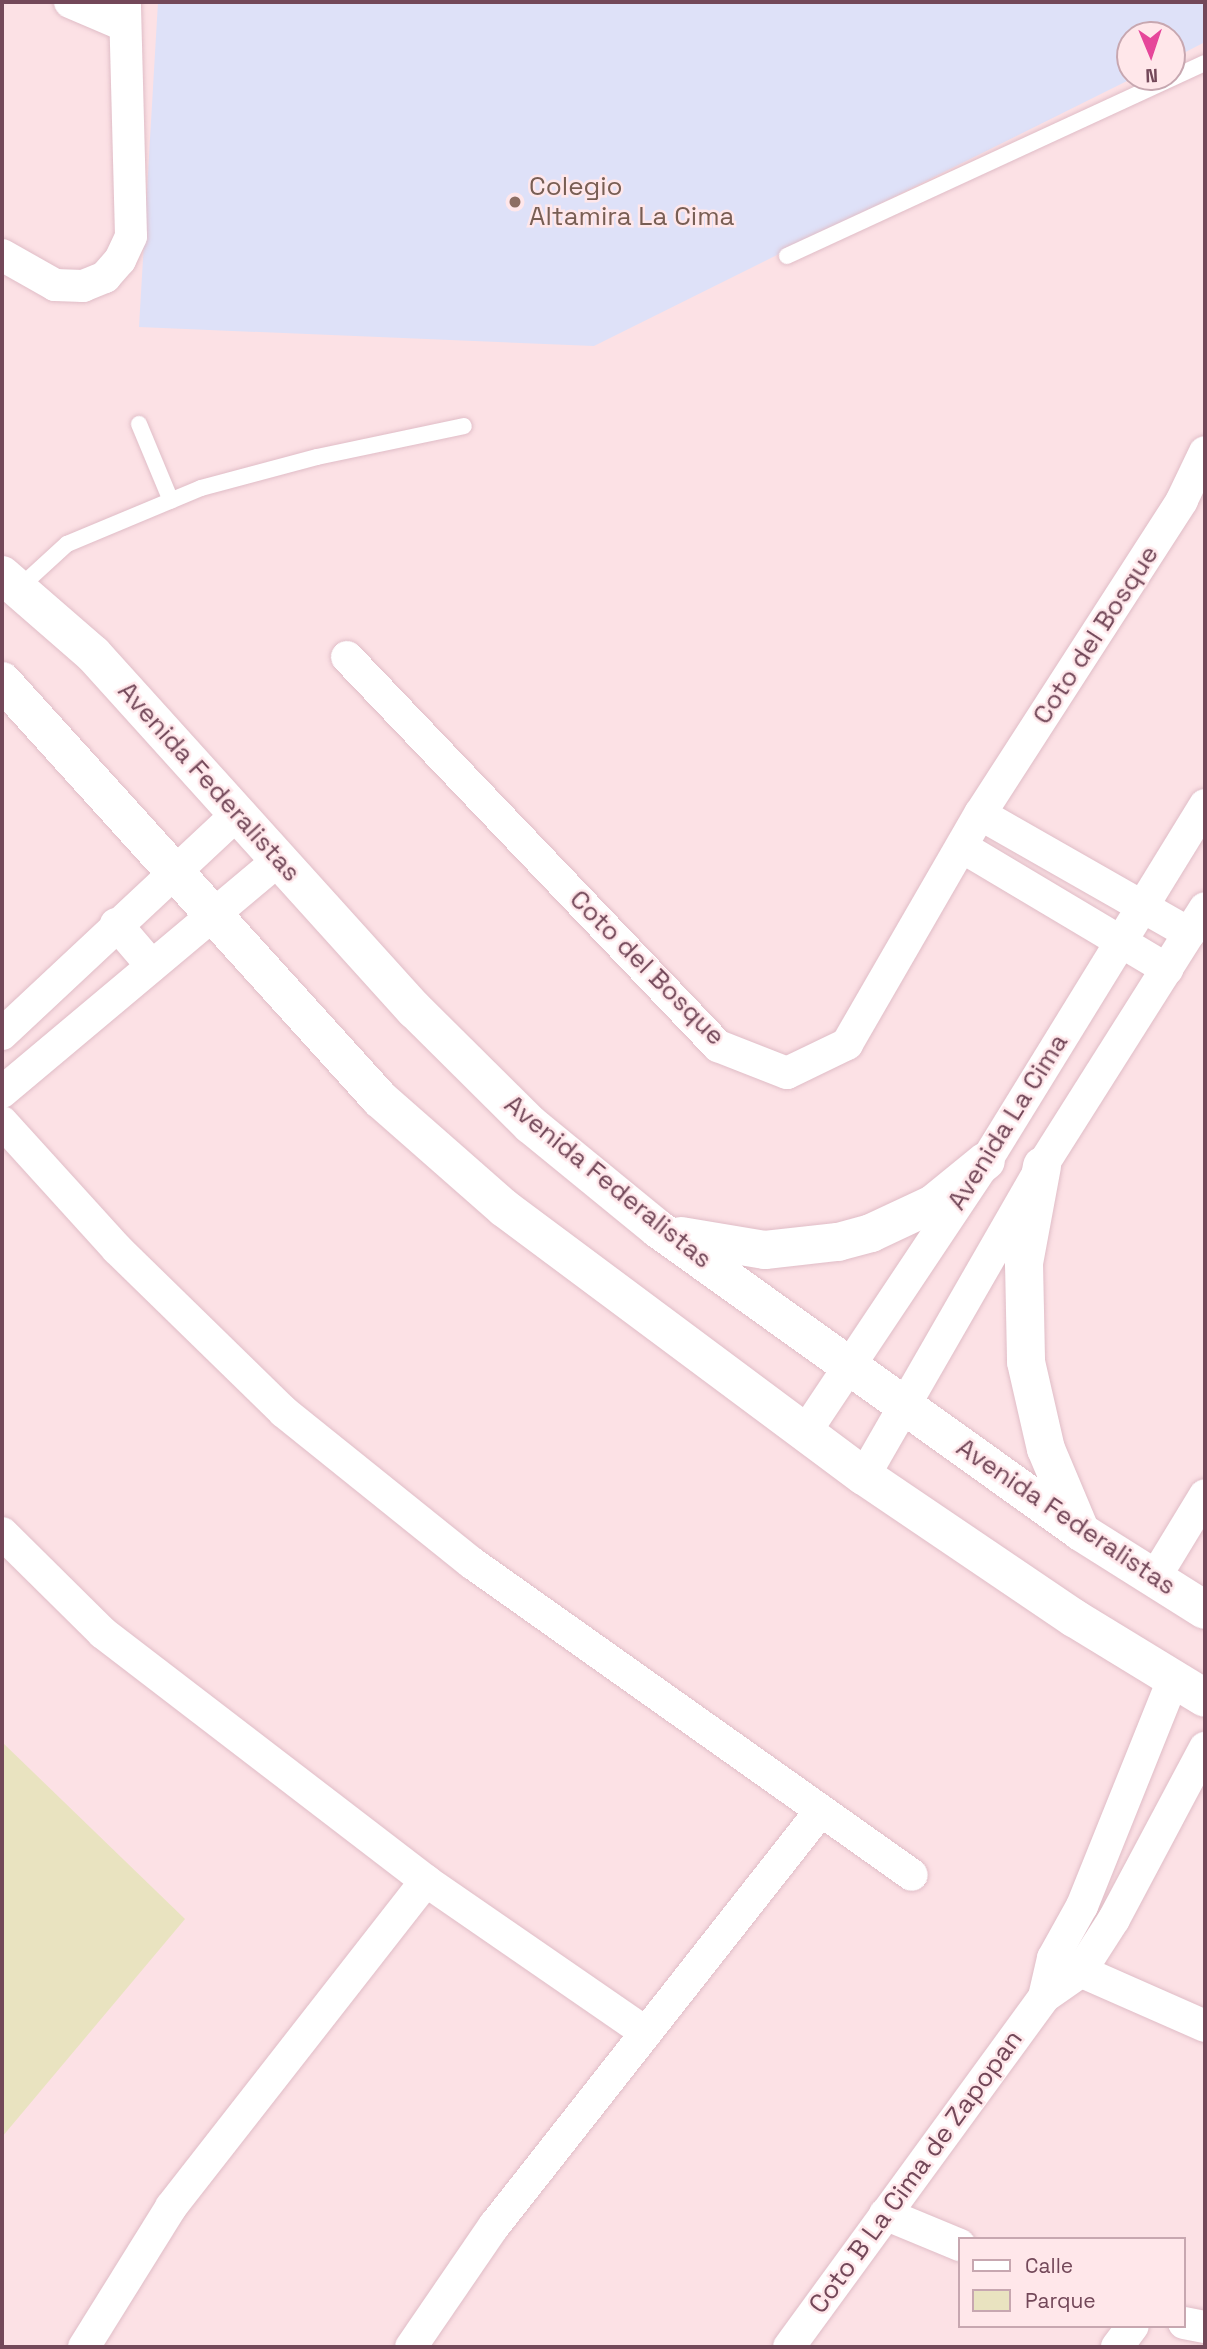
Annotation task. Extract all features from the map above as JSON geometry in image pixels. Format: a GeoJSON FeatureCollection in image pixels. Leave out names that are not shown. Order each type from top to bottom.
{"type":"FeatureCollection","features":[{"type":"Feature","properties":{"kind":"street"},"geometry":{"type":"LineString","coordinates":[[2,255],[55,285],[83,286],[104,277],[120,260],[131,236],[124,13],[70,2]]}},
{"type":"Feature","properties":{"kind":"street","name":"Coto del Bosque"},"geometry":{"type":"LineString","coordinates":[[348,657],[718,1046],[787,1073],[847,1044],[980,814],[1182,500],[1205,452]]}},
{"type":"Feature","properties":{"kind":"street","name":"Avenida Federalistas"},"geometry":{"type":"LineString","coordinates":[[11,580],[93,654],[415,1010],[531,1125],[658,1229],[1081,1532],[1205,1610]]}},
{"type":"Feature","properties":{"kind":"street"},"geometry":{"type":"LineString","coordinates":[[2,681],[380,1099],[484,1190],[804,1434],[1189,1690]]}},
{"type":"Feature","properties":{"kind":"street","name":"Avenida La Cima"},"geometry":{"type":"LineString","coordinates":[[804,1434],[986,1161],[1119,940],[1205,805]]}},
{"type":"Feature","properties":{"kind":"street"},"geometry":{"type":"LineString","coordinates":[[2,1034],[173,870],[237,814]]}},
{"type":"Feature","properties":{"kind":"street"},"geometry":{"type":"LineString","coordinates":[[980,814],[1142,906],[1197,921]]}},
{"type":"Feature","properties":{"kind":"street"},"geometry":{"type":"LineString","coordinates":[[1018,879],[1036,845]]}},
{"type":"Feature","properties":{"kind":"street"},"geometry":{"type":"LineString","coordinates":[[962,847],[1167,969]]}},
{"type":"Feature","properties":{"kind":"street"},"geometry":{"type":"LineString","coordinates":[[2,1092],[280,859]]}},
{"type":"Feature","properties":{"kind":"street"},"geometry":{"type":"LineString","coordinates":[[1072,911],[1091,877]]}},
{"type":"Feature","properties":{"kind":"street","name":"Avenida La Cima"},"geometry":{"type":"LineString","coordinates":[[864,1476],[1042,1166],[1197,921]]}},
{"type":"Feature","properties":{"kind":"street"},"geometry":{"type":"LineString","coordinates":[[116,924],[152,966]]}},
{"type":"Feature","properties":{"kind":"street"},"geometry":{"type":"LineString","coordinates":[[2,1122],[117,1249],[284,1412],[472,1563],[819,1813],[912,1875]]}},
{"type":"Feature","properties":{"kind":"street"},"geometry":{"type":"LineString","coordinates":[[658,1229],[729,1247],[765,1250],[838,1242],[871,1233],[933,1204],[986,1161]]}},
{"type":"Feature","properties":{"kind":"street"},"geometry":{"type":"LineString","coordinates":[[1042,1166],[1024,1263],[1026,1362],[1046,1449],[1081,1532]]}},
{"type":"Feature","properties":{"kind":"street"},"geometry":{"type":"LineString","coordinates":[[1154,1579],[1205,1495]]}},
{"type":"Feature","properties":{"kind":"street"},"geometry":{"type":"LineString","coordinates":[[2,1533],[103,1633],[426,1881],[646,2034]]}},
{"type":"Feature","properties":{"kind":"street","name":"Coto B La Cima de Zapopan"},"geometry":{"type":"LineString","coordinates":[[1066,1965],[1083,1906],[1189,1690]]}},
{"type":"Feature","properties":{"kind":"street","name":"Coto B La Cima de Zapopan"},"geometry":{"type":"LineString","coordinates":[[789,2347],[1066,1965],[1114,1919],[1205,1748]]}},
{"type":"Feature","properties":{"kind":"street"},"geometry":{"type":"LineString","coordinates":[[411,2347],[494,2226],[819,1813]]}},
{"type":"Feature","properties":{"kind":"street"},"geometry":{"type":"LineString","coordinates":[[84,2347],[171,2207],[426,1881]]}},
{"type":"Feature","properties":{"kind":"street"},"geometry":{"type":"LineString","coordinates":[[1066,1965],[1205,2026]]}},
{"type":"Feature","properties":{"kind":"street"},"geometry":{"type":"LineString","coordinates":[[886,2214],[958,2244]]}},
{"type":"Feature","properties":{"kind":"street"},"geometry":{"type":"LineString","coordinates":[[1186,2323],[1205,2328]]}},
{"type":"Feature","properties":{"kind":"street"},"geometry":{"type":"LineString","coordinates":[[1117,2347],[1131,2328]]}},
{"type":"Feature","properties":{"kind":"lane"},"geometry":{"type":"LineString","coordinates":[[787,256],[1205,63]]}},
{"type":"Feature","properties":{"kind":"lane"},"geometry":{"type":"LineString","coordinates":[[139,424],[171,501]]}},
{"type":"Feature","properties":{"kind":"lane"},"geometry":{"type":"LineString","coordinates":[[11,580],[67,544],[171,501],[317,457],[464,426]]}},
{"type":"Feature","properties":{"kind":"shaded area","name":"Colegio Altamira La Cima"},"geometry":{"type":"Polygon","coordinates":[[[158,2],[1205,2],[1205,42],[1186,52],[1186,21],[1116,21],[1116,86],[594,346],[139,327],[158,2]]]}},
{"type":"Feature","properties":{"kind":"green space"},"geometry":{"type":"Polygon","coordinates":[[[2,1742],[185,1919],[2,2137],[2,1742]]]}},
{"type":"Feature","properties":{"kind":"place","name":"Colegio Altamira La Cima"},"geometry":{"type":"Point","coordinates":[515,202]}}]}
